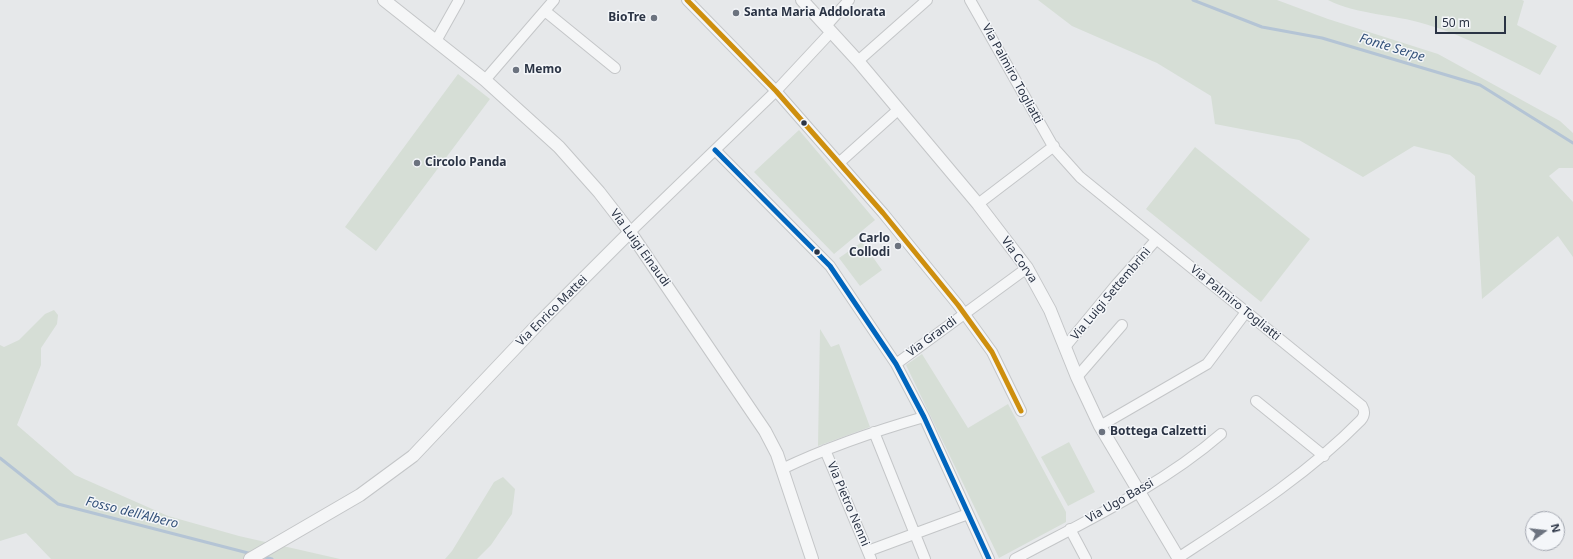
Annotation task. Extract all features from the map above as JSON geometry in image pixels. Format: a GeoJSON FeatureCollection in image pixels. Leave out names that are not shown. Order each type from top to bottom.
{"type":"FeatureCollection","features":[{"type":"Feature","properties":{"kind":"street","name":"Via Luigi Einaudi"},"geometry":{"type":"LineString","coordinates":[[384,0],[485,80],[554,141],[599,192],[630,232],[765,431],[777,454],[812,559]]}},
{"type":"Feature","properties":{"kind":"street"},"geometry":{"type":"LineString","coordinates":[[436,41],[459,0]]}},
{"type":"Feature","properties":{"kind":"street"},"geometry":{"type":"LineString","coordinates":[[485,80],[554,0]]}},
{"type":"Feature","properties":{"kind":"street"},"geometry":{"type":"LineString","coordinates":[[687,0],[776,91],[840,162],[965,313],[992,352],[1022,410]]}},
{"type":"Feature","properties":{"kind":"street","name":"Via Corva"},"geometry":{"type":"LineString","coordinates":[[802,0],[858,61],[899,109],[978,204],[1026,268],[1050,310],[1077,377],[1100,426],[1179,558]]}},
{"type":"Feature","properties":{"kind":"street","name":"Via Enrico Mattei"},"geometry":{"type":"LineString","coordinates":[[250,559],[360,495],[413,456],[539,323],[630,232],[776,91],[829,29],[849,0]]}},
{"type":"Feature","properties":{"kind":"street"},"geometry":{"type":"LineString","coordinates":[[858,61],[927,0]]}},
{"type":"Feature","properties":{"kind":"street","name":"Via Palmiro Togliatti"},"geometry":{"type":"LineString","coordinates":[[970,0],[1054,146],[1080,177],[1362,406],[1364,410],[1361,420],[1324,456],[1253,509],[1179,558]]}},
{"type":"Feature","properties":{"kind":"street"},"geometry":{"type":"LineString","coordinates":[[545,11],[615,68]]}},
{"type":"Feature","properties":{"kind":"street"},"geometry":{"type":"LineString","coordinates":[[840,162],[899,109]]}},
{"type":"Feature","properties":{"kind":"street"},"geometry":{"type":"LineString","coordinates":[[978,204],[1054,146]]}},
{"type":"Feature","properties":{"kind":"street"},"geometry":{"type":"LineString","coordinates":[[715,150],[830,266],[896,364],[924,417],[988,559]]}},
{"type":"Feature","properties":{"kind":"street","name":"Via Luigi Settembrini"},"geometry":{"type":"LineString","coordinates":[[1065,347],[1116,285],[1156,240]]}},
{"type":"Feature","properties":{"kind":"street","name":"Via Grandi"},"geometry":{"type":"LineString","coordinates":[[896,364],[1026,268]]}},
{"type":"Feature","properties":{"kind":"street"},"geometry":{"type":"LineString","coordinates":[[1100,426],[1207,364],[1246,312]]}},
{"type":"Feature","properties":{"kind":"street"},"geometry":{"type":"LineString","coordinates":[[1077,377],[1122,325]]}},
{"type":"Feature","properties":{"kind":"street"},"geometry":{"type":"LineString","coordinates":[[1256,401],[1324,456]]}},
{"type":"Feature","properties":{"kind":"street"},"geometry":{"type":"LineString","coordinates":[[782,469],[826,450],[874,432],[924,417]]}},
{"type":"Feature","properties":{"kind":"street"},"geometry":{"type":"LineString","coordinates":[[874,432],[925,559]]}},
{"type":"Feature","properties":{"kind":"street","name":"Via Ugo Bassi"},"geometry":{"type":"LineString","coordinates":[[1015,559],[1140,491],[1203,450],[1220,434]]}},
{"type":"Feature","properties":{"kind":"street","name":"Via Pietro Nenni"},"geometry":{"type":"LineString","coordinates":[[826,450],[870,555]]}},
{"type":"Feature","properties":{"kind":"street"},"geometry":{"type":"LineString","coordinates":[[870,555],[915,534],[968,514]]}},
{"type":"Feature","properties":{"kind":"street"},"geometry":{"type":"LineString","coordinates":[[1070,529],[1086,559]]}},
{"type":"Feature","properties":{"kind":"shaded area"},"geometry":{"type":"Polygon","coordinates":[[[1038,0],[1277,0],[1328,19],[1438,54],[1560,121],[1573,133],[1573,168],[1559,168],[1549,176],[1573,202],[1573,257],[1558,236],[1482,299],[1475,176],[1450,155],[1414,146],[1363,177],[1299,140],[1215,124],[1211,96],[1157,63],[1072,26],[1038,0]]]}},
{"type":"Feature","properties":{"kind":"shaded area"},"geometry":{"type":"Polygon","coordinates":[[[1328,0],[1522,0],[1524,1],[1517,25],[1557,46],[1540,75],[1455,34],[1413,21],[1351,9],[1328,0]]]}},
{"type":"Feature","properties":{"kind":"shaded area","name":"Circolo Panda"},"geometry":{"type":"Polygon","coordinates":[[[458,74],[490,99],[376,251],[345,227],[458,74]]]}},
{"type":"Feature","properties":{"kind":"shaded area"},"geometry":{"type":"Polygon","coordinates":[[[799,130],[875,220],[834,254],[754,172],[799,130]]]}},
{"type":"Feature","properties":{"kind":"shaded area"},"geometry":{"type":"Polygon","coordinates":[[[1195,147],[1310,239],[1261,302],[1146,209],[1195,147]]]}},
{"type":"Feature","properties":{"kind":"shaded area"},"geometry":{"type":"Polygon","coordinates":[[[862,242],[882,270],[860,286],[839,258],[862,242]]]}},
{"type":"Feature","properties":{"kind":"shaded area"},"geometry":{"type":"Polygon","coordinates":[[[54,310],[58,315],[57,324],[41,348],[41,365],[17,425],[75,475],[168,516],[239,536],[340,559],[51,559],[26,533],[0,541],[0,345],[4,347],[19,340],[45,314],[54,310]]]}},
{"type":"Feature","properties":{"kind":"shaded area"},"geometry":{"type":"Polygon","coordinates":[[[820,329],[831,347],[839,344],[870,427],[818,446],[820,329]]]}},
{"type":"Feature","properties":{"kind":"shaded area"},"geometry":{"type":"Polygon","coordinates":[[[922,354],[968,428],[1008,404],[1066,512],[1066,522],[999,558],[906,365],[922,354]]]}},
{"type":"Feature","properties":{"kind":"shaded area"},"geometry":{"type":"Polygon","coordinates":[[[1069,442],[1095,492],[1068,506],[1041,457],[1069,442]]]}},
{"type":"Feature","properties":{"kind":"shaded area"},"geometry":{"type":"Polygon","coordinates":[[[503,477],[515,489],[512,514],[491,545],[477,559],[445,559],[452,551],[494,482],[503,477]]]}},
{"type":"Feature","properties":{"kind":"waterway","name":"Fonte Serpe"},"geometry":{"type":"LineString","coordinates":[[1193,0],[1262,27],[1322,38],[1480,85],[1573,143]]}},
{"type":"Feature","properties":{"kind":"waterway","name":"Fosso dell'Albero"},"geometry":{"type":"LineString","coordinates":[[0,458],[58,504],[252,554]]}},
{"type":"Feature","properties":{"kind":"waterway","name":"Fosso dell'Albero"},"geometry":{"type":"LineString","coordinates":[[261,556],[272,559]]}},
{"type":"Feature","properties":{"kind":"transit line"},"geometry":{"type":"LineString","coordinates":[[687,0],[776,91],[883,213],[958,305],[992,352],[1021,411]]}},
{"type":"Feature","properties":{"kind":"transit line"},"geometry":{"type":"LineString","coordinates":[[715,150],[830,266],[896,364],[924,417],[989,559]]}},
{"type":"Feature","properties":{"kind":"place","name":"Santa Maria Addolorata"},"geometry":{"type":"Point","coordinates":[736,13]}},
{"type":"Feature","properties":{"kind":"place","name":"BioTre"},"geometry":{"type":"Point","coordinates":[654,18]}},
{"type":"Feature","properties":{"kind":"place","name":"Memo"},"geometry":{"type":"Point","coordinates":[516,70]}},
{"type":"Feature","properties":{"kind":"place","name":"Circolo Panda"},"geometry":{"type":"Point","coordinates":[417,163]}},
{"type":"Feature","properties":{"kind":"place","name":"Carlo Collodi"},"geometry":{"type":"Point","coordinates":[898,246]}},
{"type":"Feature","properties":{"kind":"place","name":"Bottega Calzetti"},"geometry":{"type":"Point","coordinates":[1102,432]}}]}
